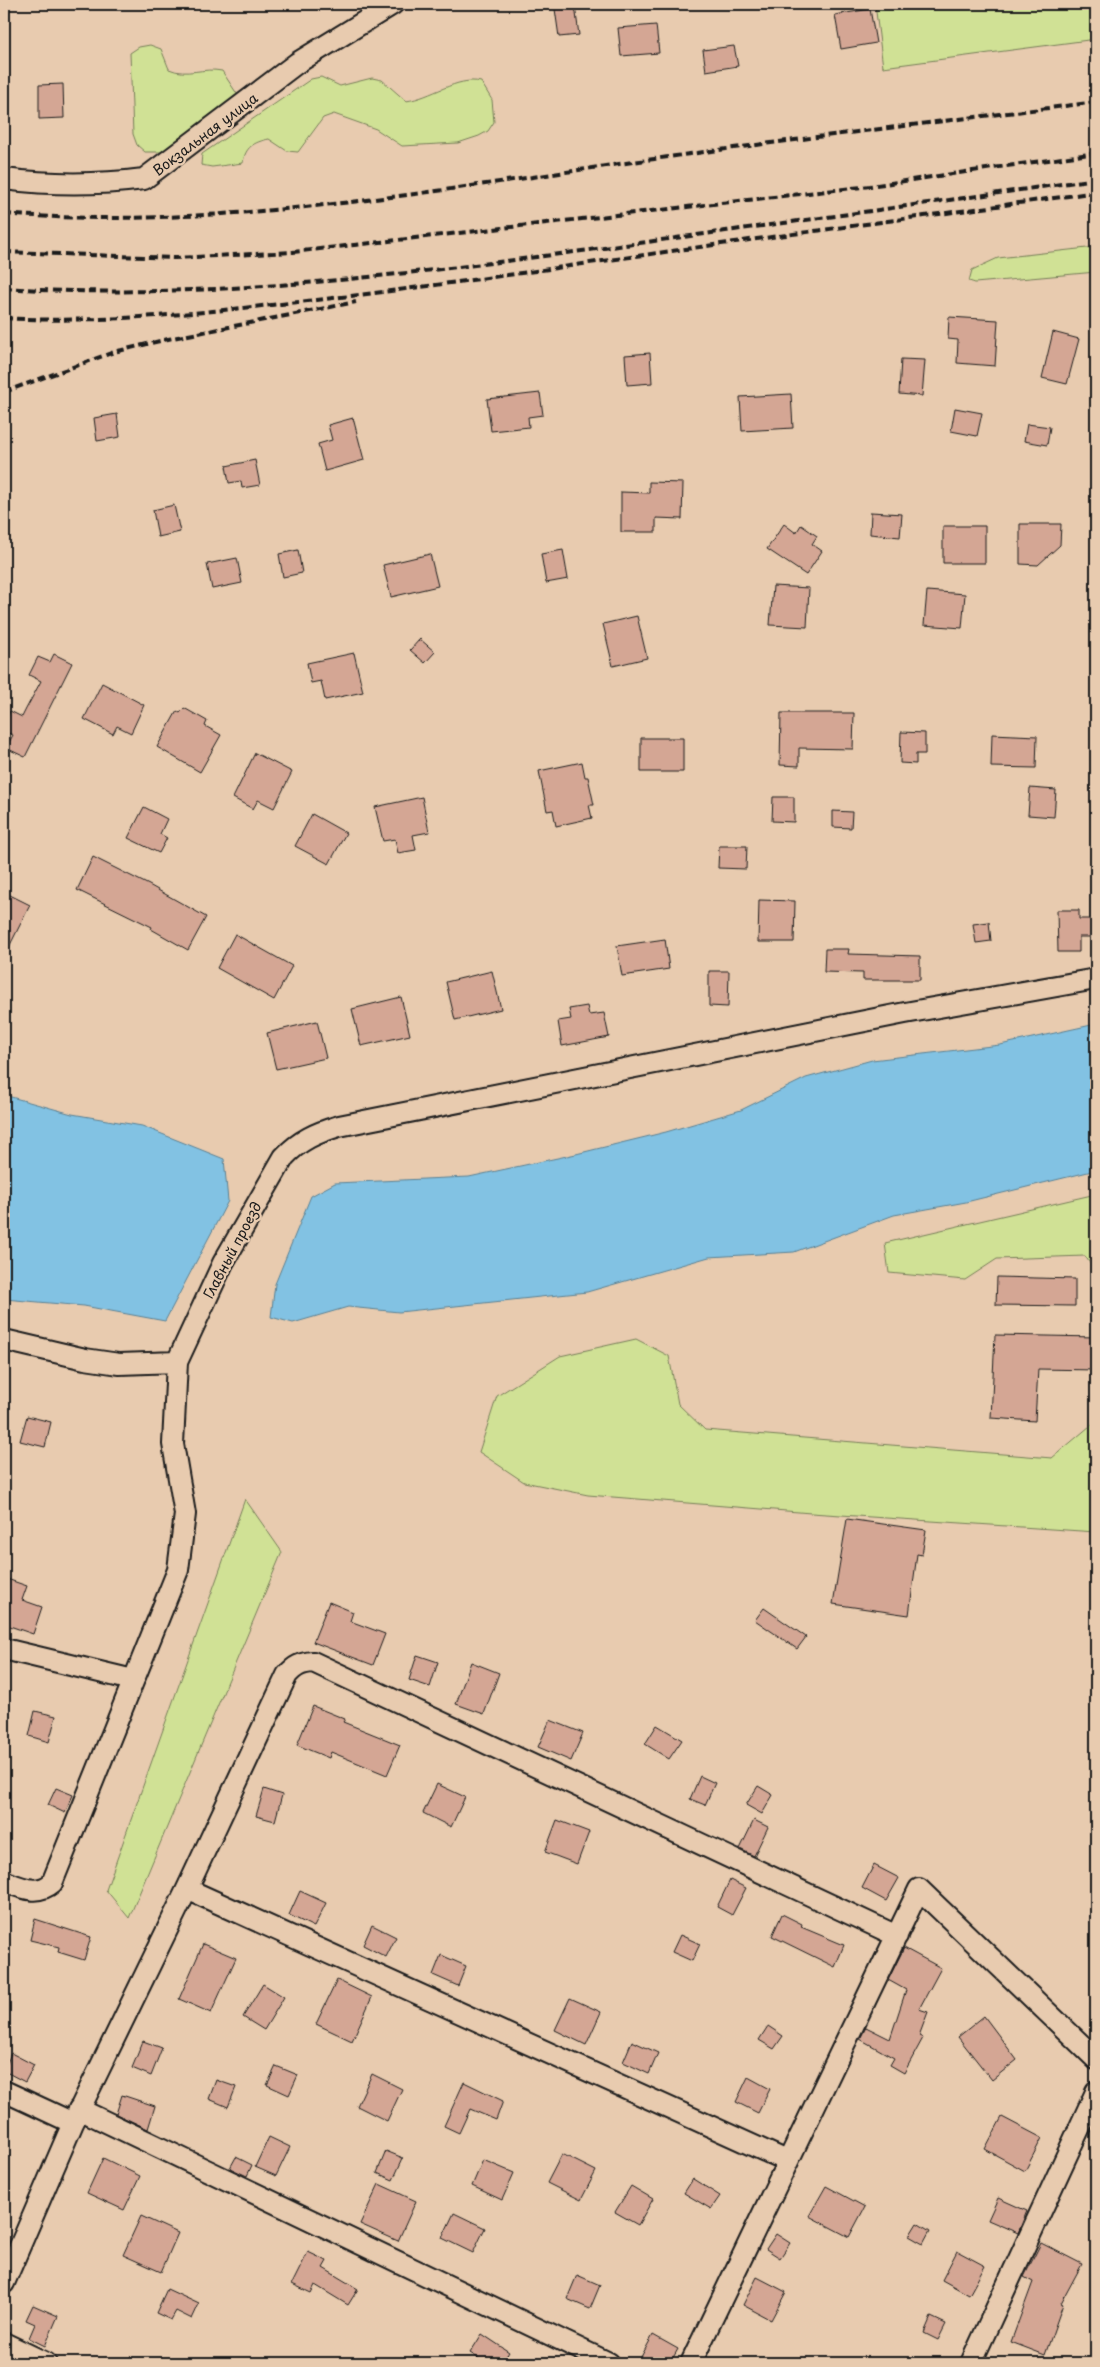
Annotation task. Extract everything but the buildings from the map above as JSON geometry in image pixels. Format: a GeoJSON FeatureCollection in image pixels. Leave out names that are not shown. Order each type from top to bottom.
{"type":"FeatureCollection","features":[{"type":"Feature","properties":{"kind":"street","name":"Вокзальная улица"},"geometry":{"type":"LineString","coordinates":[[4,179],[44,184],[113,183],[144,179],[297,63],[393,4]]}},
{"type":"Feature","properties":{"kind":"street","name":"Главный проезд"},"geometry":{"type":"LineString","coordinates":[[177,1362],[223,1263],[284,1157],[297,1143],[314,1133],[339,1126],[905,1013],[1096,979]]}},
{"type":"Feature","properties":{"kind":"street"},"geometry":{"type":"LineString","coordinates":[[4,1340],[85,1359],[119,1364],[177,1362],[173,1444],[186,1514],[178,1570],[52,1883],[46,1889],[35,1890],[4,1881]]}},
{"type":"Feature","properties":{"kind":"street"},"geometry":{"type":"LineString","coordinates":[[4,1649],[133,1680]]}},
{"type":"Feature","properties":{"kind":"street"},"geometry":{"type":"LineString","coordinates":[[4,2283],[76,2116],[187,1889],[287,1675],[294,1667],[303,1662],[313,1662],[896,1936]]}},
{"type":"Feature","properties":{"kind":"street"},"geometry":{"type":"LineString","coordinates":[[187,1889],[787,2160]]}},
{"type":"Feature","properties":{"kind":"street"},"geometry":{"type":"LineString","coordinates":[[691,2363],[919,1889],[1096,2059]]}},
{"type":"Feature","properties":{"kind":"street"},"geometry":{"type":"LineString","coordinates":[[4,2091],[76,2116],[609,2363]]}},
{"type":"Feature","properties":{"kind":"street"},"geometry":{"type":"LineString","coordinates":[[971,2363],[1096,2092]]}},
{"type":"Feature","properties":{"kind":"street"},"geometry":{"type":"LineString","coordinates":[[4,2343],[46,2363]]}},
{"type":"Feature","properties":{"kind":"green space"},"geometry":{"type":"Polygon","coordinates":[[[875,4],[1096,4],[1096,39],[883,67],[875,4]]]}},
{"type":"Feature","properties":{"kind":"green space"},"geometry":{"type":"Polygon","coordinates":[[[150,45],[161,49],[169,69],[182,72],[222,71],[239,97],[166,152],[145,152],[137,145],[133,134],[130,53],[139,47],[150,45]]]}},
{"type":"Feature","properties":{"kind":"green space"},"geometry":{"type":"Polygon","coordinates":[[[321,77],[340,86],[372,78],[382,80],[406,101],[463,82],[481,82],[492,100],[494,122],[488,131],[458,143],[402,146],[376,129],[334,114],[323,118],[298,152],[287,151],[269,139],[251,146],[244,157],[243,163],[212,167],[201,165],[202,154],[311,79],[321,77]]]}},
{"type":"Feature","properties":{"kind":"green space"},"geometry":{"type":"Polygon","coordinates":[[[1096,247],[1096,272],[975,283],[969,281],[972,270],[998,258],[1096,247]]]}},
{"type":"Feature","properties":{"kind":"green space"},"geometry":{"type":"Polygon","coordinates":[[[1096,1194],[1096,1272],[1085,1256],[997,1259],[965,1280],[889,1273],[885,1243],[1096,1194]]]}},
{"type":"Feature","properties":{"kind":"green space"},"geometry":{"type":"Polygon","coordinates":[[[636,1339],[669,1356],[678,1404],[705,1430],[1052,1458],[1096,1421],[1096,1532],[811,1513],[588,1495],[524,1482],[479,1452],[497,1396],[560,1356],[636,1339]]]}},
{"type":"Feature","properties":{"kind":"green space"},"geometry":{"type":"Polygon","coordinates":[[[245,1499],[282,1552],[129,1918],[106,1890],[245,1499]]]}},
{"type":"Feature","properties":{"kind":"water"},"geometry":{"type":"Polygon","coordinates":[[[1096,1024],[1096,1170],[966,1202],[894,1215],[794,1252],[709,1257],[587,1292],[399,1312],[348,1307],[293,1323],[271,1317],[275,1284],[311,1196],[335,1183],[469,1177],[666,1132],[741,1110],[806,1078],[872,1060],[1000,1045],[1096,1024]]]}},
{"type":"Feature","properties":{"kind":"water"},"geometry":{"type":"Polygon","coordinates":[[[4,1095],[72,1114],[142,1126],[224,1159],[228,1201],[165,1321],[84,1306],[4,1299],[4,1095]]]}},
{"type":"Feature","properties":{"kind":"railway"},"geometry":{"type":"LineString","coordinates":[[4,214],[80,218],[157,217],[235,213],[312,206],[467,187],[738,147],[1096,102]]}},
{"type":"Feature","properties":{"kind":"railway"},"geometry":{"type":"LineString","coordinates":[[4,252],[175,258],[293,252],[870,186],[1096,153]]}},
{"type":"Feature","properties":{"kind":"railway"},"geometry":{"type":"LineString","coordinates":[[4,288],[154,291],[229,288],[379,276],[604,248],[1096,179]]}},
{"type":"Feature","properties":{"kind":"railway"},"geometry":{"type":"LineString","coordinates":[[4,318],[66,320],[128,318],[333,298],[1096,192]]}},
{"type":"Feature","properties":{"kind":"railway"},"geometry":{"type":"LineString","coordinates":[[4,392],[114,352],[168,339],[356,302]]}}]}
